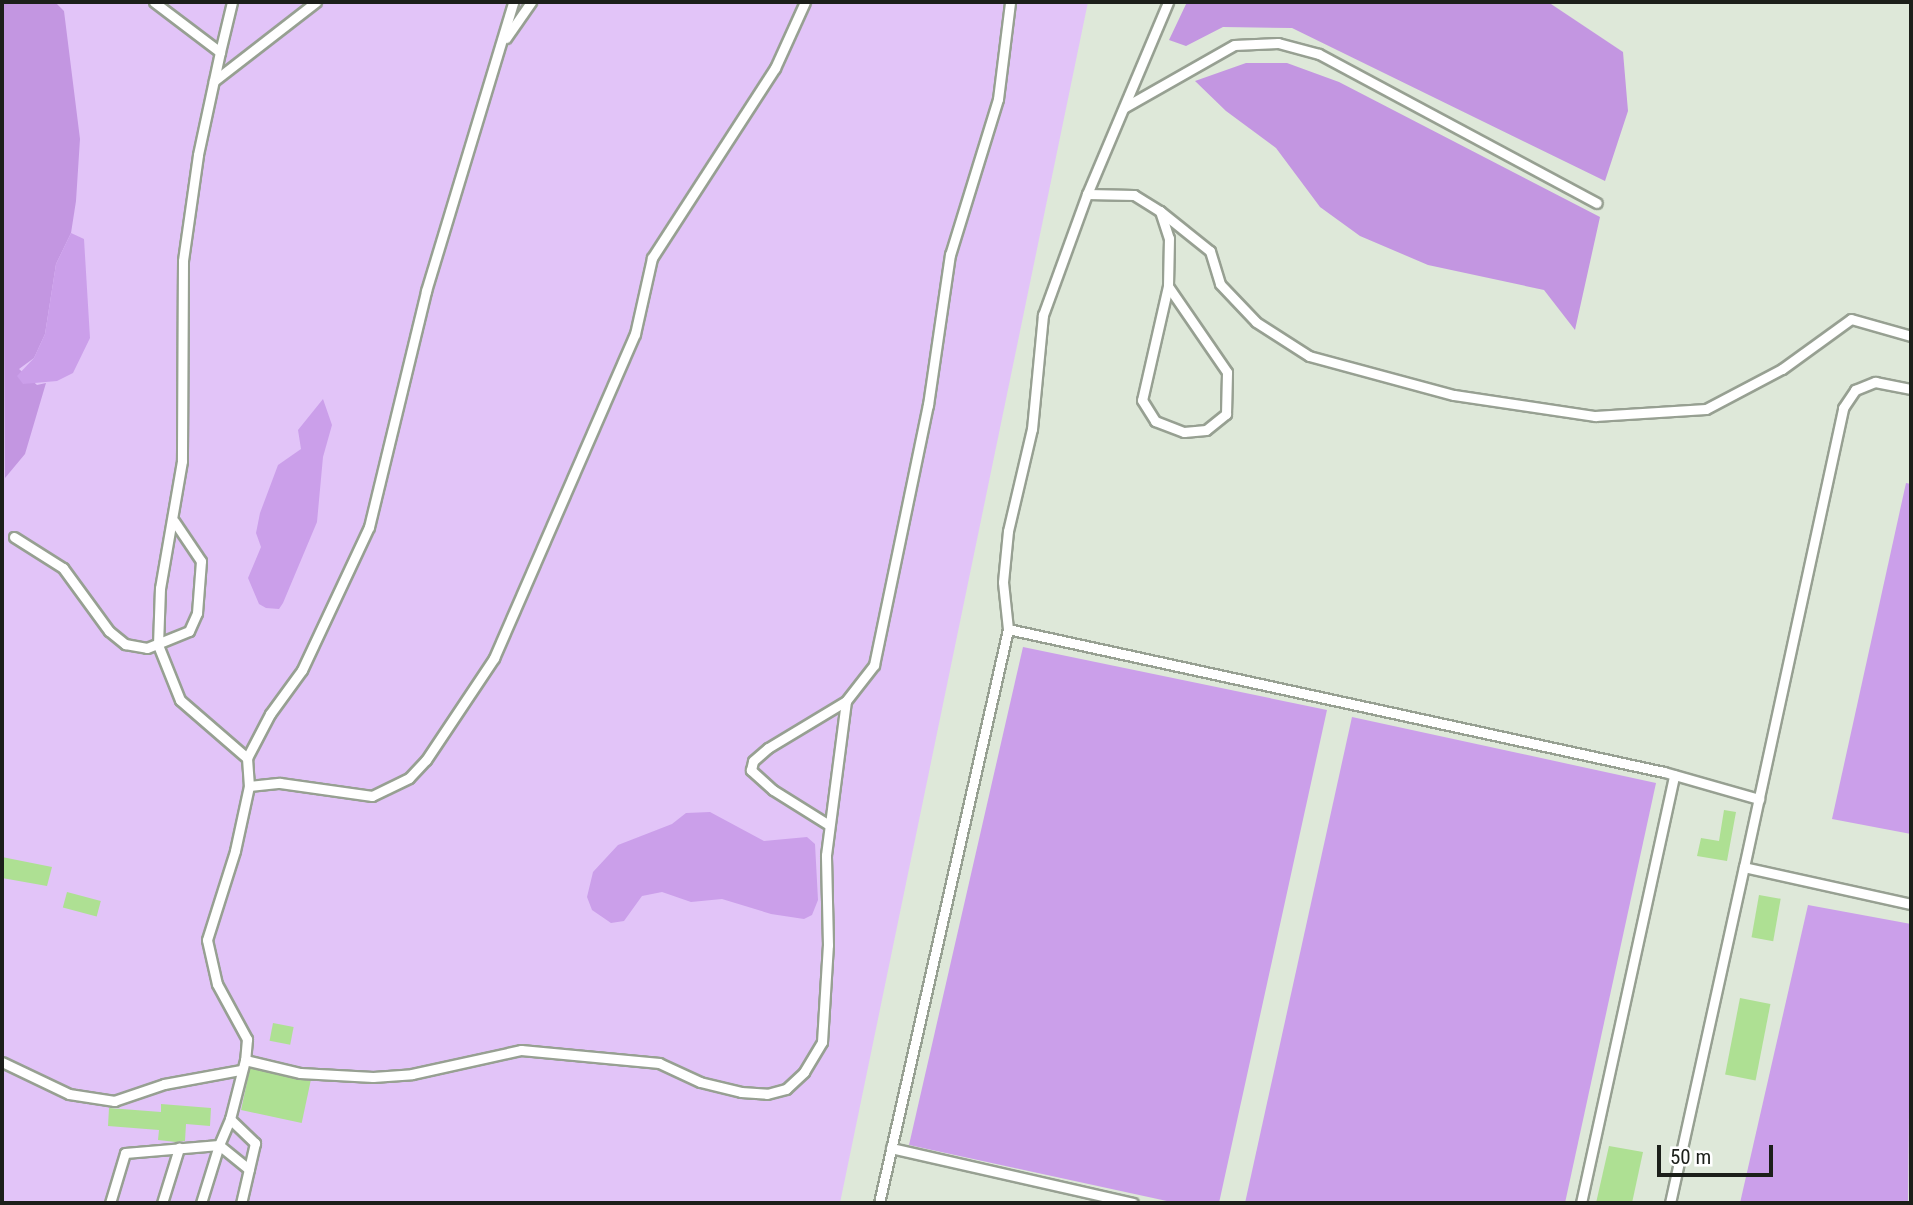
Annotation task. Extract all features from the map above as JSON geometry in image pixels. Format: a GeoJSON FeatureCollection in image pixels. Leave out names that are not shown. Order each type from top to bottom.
{"type":"FeatureCollection","features":[{"type":"Feature","properties":{"kind":"lane"},"geometry":{"type":"LineString","coordinates":[[154,2],[219,52]]}},
{"type":"Feature","properties":{"kind":"lane"},"geometry":{"type":"LineString","coordinates":[[232,2],[219,52],[183,261],[182,461],[174,521],[160,588],[158,645],[180,701],[247,758]]}},
{"type":"Feature","properties":{"kind":"lane"},"geometry":{"type":"LineString","coordinates":[[214,81],[316,2]]}},
{"type":"Feature","properties":{"kind":"lane"},"geometry":{"type":"LineString","coordinates":[[201,1203],[230,1119],[240,1070],[245,1060],[247,1039],[217,984],[207,940],[235,851],[249,786],[247,758],[270,714],[302,670],[369,527],[426,291],[513,2]]}},
{"type":"Feature","properties":{"kind":"lane"},"geometry":{"type":"LineString","coordinates":[[503,42],[531,2]]}},
{"type":"Feature","properties":{"kind":"lane"},"geometry":{"type":"LineString","coordinates":[[249,786],[280,783],[372,796],[409,778],[426,760],[494,658],[635,334],[652,258],[775,68],[805,2]]}},
{"type":"Feature","properties":{"kind":"lane"},"geometry":{"type":"LineString","coordinates":[[829,825],[773,790],[751,770],[753,761],[768,748],[846,701],[863,681],[877,653],[928,405],[950,255],[998,99],[1010,2]]}},
{"type":"Feature","properties":{"kind":"lane"},"geometry":{"type":"LineString","coordinates":[[879,1203],[1008,629],[1003,582],[1008,531],[1031,429],[1044,315],[1087,194],[1168,2]]}},
{"type":"Feature","properties":{"kind":"lane"},"geometry":{"type":"LineString","coordinates":[[1124,108],[1234,45],[1278,43],[1319,54],[1597,203]]}},
{"type":"Feature","properties":{"kind":"lane"},"geometry":{"type":"LineString","coordinates":[[1087,194],[1134,195],[1160,211],[1210,251],[1220,284],[1256,322],[1309,356],[1454,395],[1595,416],[1706,409],[1782,369],[1851,318],[1911,337]]}},
{"type":"Feature","properties":{"kind":"lane"},"geometry":{"type":"LineString","coordinates":[[1160,211],[1169,238],[1168,286],[1142,400],[1155,421],[1184,432],[1206,430],[1226,414],[1227,372],[1168,286]]}},
{"type":"Feature","properties":{"kind":"lane"},"geometry":{"type":"LineString","coordinates":[[1670,1203],[1843,408],[1855,390],[1875,382],[1911,389]]}},
{"type":"Feature","properties":{"kind":"lane"},"geometry":{"type":"LineString","coordinates":[[14,537],[63,568],[109,631],[125,644],[138,648],[158,645],[189,631],[194,623],[203,573],[196,551],[174,521]]}},
{"type":"Feature","properties":{"kind":"lane"},"geometry":{"type":"LineString","coordinates":[[1008,629],[1674,775],[1759,799]]}},
{"type":"Feature","properties":{"kind":"lane"},"geometry":{"type":"LineString","coordinates":[[245,1060],[300,1073],[373,1077],[412,1074],[521,1050],[659,1063],[700,1082],[741,1093],[767,1094],[786,1089],[804,1072],[822,1042],[829,825],[846,701]]}},
{"type":"Feature","properties":{"kind":"lane"},"geometry":{"type":"LineString","coordinates":[[1581,1203],[1674,775]]}},
{"type":"Feature","properties":{"kind":"lane"},"geometry":{"type":"LineString","coordinates":[[1744,866],[1911,904]]}},
{"type":"Feature","properties":{"kind":"lane"},"geometry":{"type":"LineString","coordinates":[[2,1062],[69,1094],[114,1101],[164,1084],[240,1070]]}},
{"type":"Feature","properties":{"kind":"lane"},"geometry":{"type":"LineString","coordinates":[[230,1119],[255,1143],[241,1203]]}},
{"type":"Feature","properties":{"kind":"lane"},"geometry":{"type":"LineString","coordinates":[[110,1203],[125,1153],[219,1145],[248,1169]]}},
{"type":"Feature","properties":{"kind":"lane"},"geometry":{"type":"LineString","coordinates":[[162,1203],[179,1148]]}},
{"type":"Feature","properties":{"kind":"lane"},"geometry":{"type":"LineString","coordinates":[[891,1148],[1133,1203]]}},
{"type":"Feature","properties":{"kind":"shaded area"},"geometry":{"type":"Polygon","coordinates":[[[2,2],[1088,2],[840,1203],[2,1203],[2,2]]]}},
{"type":"Feature","properties":{"kind":"shaded area"},"geometry":{"type":"Polygon","coordinates":[[[2,2],[55,2],[64,11],[80,139],[71,233],[56,264],[45,334],[34,358],[19,369],[37,385],[46,383],[25,454],[5,478],[2,2]]]}},
{"type":"Feature","properties":{"kind":"shaded area"},"geometry":{"type":"Polygon","coordinates":[[[1187,2],[1548,2],[1623,52],[1628,111],[1605,181],[1292,28],[1223,27],[1186,46],[1169,40],[1187,2]]]}},
{"type":"Feature","properties":{"kind":"shaded area"},"geometry":{"type":"Polygon","coordinates":[[[1246,63],[1287,63],[1339,82],[1600,217],[1575,330],[1544,290],[1428,265],[1360,236],[1320,207],[1276,148],[1226,111],[1195,81],[1246,63]]]}},
{"type":"Feature","properties":{"kind":"shaded area"},"geometry":{"type":"Polygon","coordinates":[[[71,233],[84,239],[90,338],[73,373],[57,381],[23,384],[17,376],[34,358],[45,334],[56,264],[71,233]]]}},
{"type":"Feature","properties":{"kind":"shaded area"},"geometry":{"type":"Polygon","coordinates":[[[323,399],[332,425],[323,457],[317,522],[283,603],[279,609],[266,608],[259,604],[248,578],[261,547],[256,533],[260,513],[278,465],[301,449],[298,430],[323,399]]]}},
{"type":"Feature","properties":{"kind":"shaded area"},"geometry":{"type":"Polygon","coordinates":[[[1906,483],[1911,484],[1911,834],[1832,819],[1906,483]]]}},
{"type":"Feature","properties":{"kind":"shaded area"},"geometry":{"type":"Polygon","coordinates":[[[1023,647],[1327,710],[1219,1203],[1176,1203],[909,1145],[1023,647]]]}},
{"type":"Feature","properties":{"kind":"shaded area"},"geometry":{"type":"Polygon","coordinates":[[[1352,717],[1656,783],[1565,1203],[1245,1203],[1352,717]]]}},
{"type":"Feature","properties":{"kind":"shaded area"},"geometry":{"type":"Polygon","coordinates":[[[710,812],[764,841],[807,837],[815,844],[818,900],[812,915],[804,919],[771,914],[722,899],[691,902],[662,892],[642,896],[624,921],[611,923],[592,910],[587,897],[593,872],[618,845],[672,824],[686,813],[710,812]]]}},
{"type":"Feature","properties":{"kind":"shaded area"},"geometry":{"type":"Polygon","coordinates":[[[1808,905],[1911,924],[1908,1203],[1740,1203],[1808,905]]]}},
{"type":"Feature","properties":{"kind":"building"},"geometry":{"type":"Polygon","coordinates":[[[1724,810],[1736,812],[1727,861],[1697,856],[1701,838],[1719,841],[1724,810]]]}},
{"type":"Feature","properties":{"kind":"building"},"geometry":{"type":"Polygon","coordinates":[[[2,857],[52,867],[47,886],[2,878],[2,857]]]}},
{"type":"Feature","properties":{"kind":"building"},"geometry":{"type":"Polygon","coordinates":[[[67,892],[101,901],[97,917],[63,907],[67,892]]]}},
{"type":"Feature","properties":{"kind":"building"},"geometry":{"type":"Polygon","coordinates":[[[1759,895],[1781,899],[1773,941],[1752,937],[1759,895]]]}},
{"type":"Feature","properties":{"kind":"building"},"geometry":{"type":"Polygon","coordinates":[[[1740,998],[1770,1004],[1756,1080],[1725,1075],[1740,998]]]}},
{"type":"Feature","properties":{"kind":"building"},"geometry":{"type":"Polygon","coordinates":[[[273,1023],[294,1027],[290,1045],[270,1041],[273,1023]]]}},
{"type":"Feature","properties":{"kind":"building"},"geometry":{"type":"Polygon","coordinates":[[[250,1068],[311,1081],[302,1123],[241,1110],[250,1068]]]}},
{"type":"Feature","properties":{"kind":"building"},"geometry":{"type":"Polygon","coordinates":[[[161,1104],[211,1108],[210,1126],[186,1124],[185,1141],[176,1142],[158,1140],[159,1130],[108,1126],[109,1108],[161,1112],[161,1104]]]}},
{"type":"Feature","properties":{"kind":"building"},"geometry":{"type":"Polygon","coordinates":[[[1609,1146],[1643,1152],[1632,1203],[1596,1203],[1609,1146]]]}}]}
